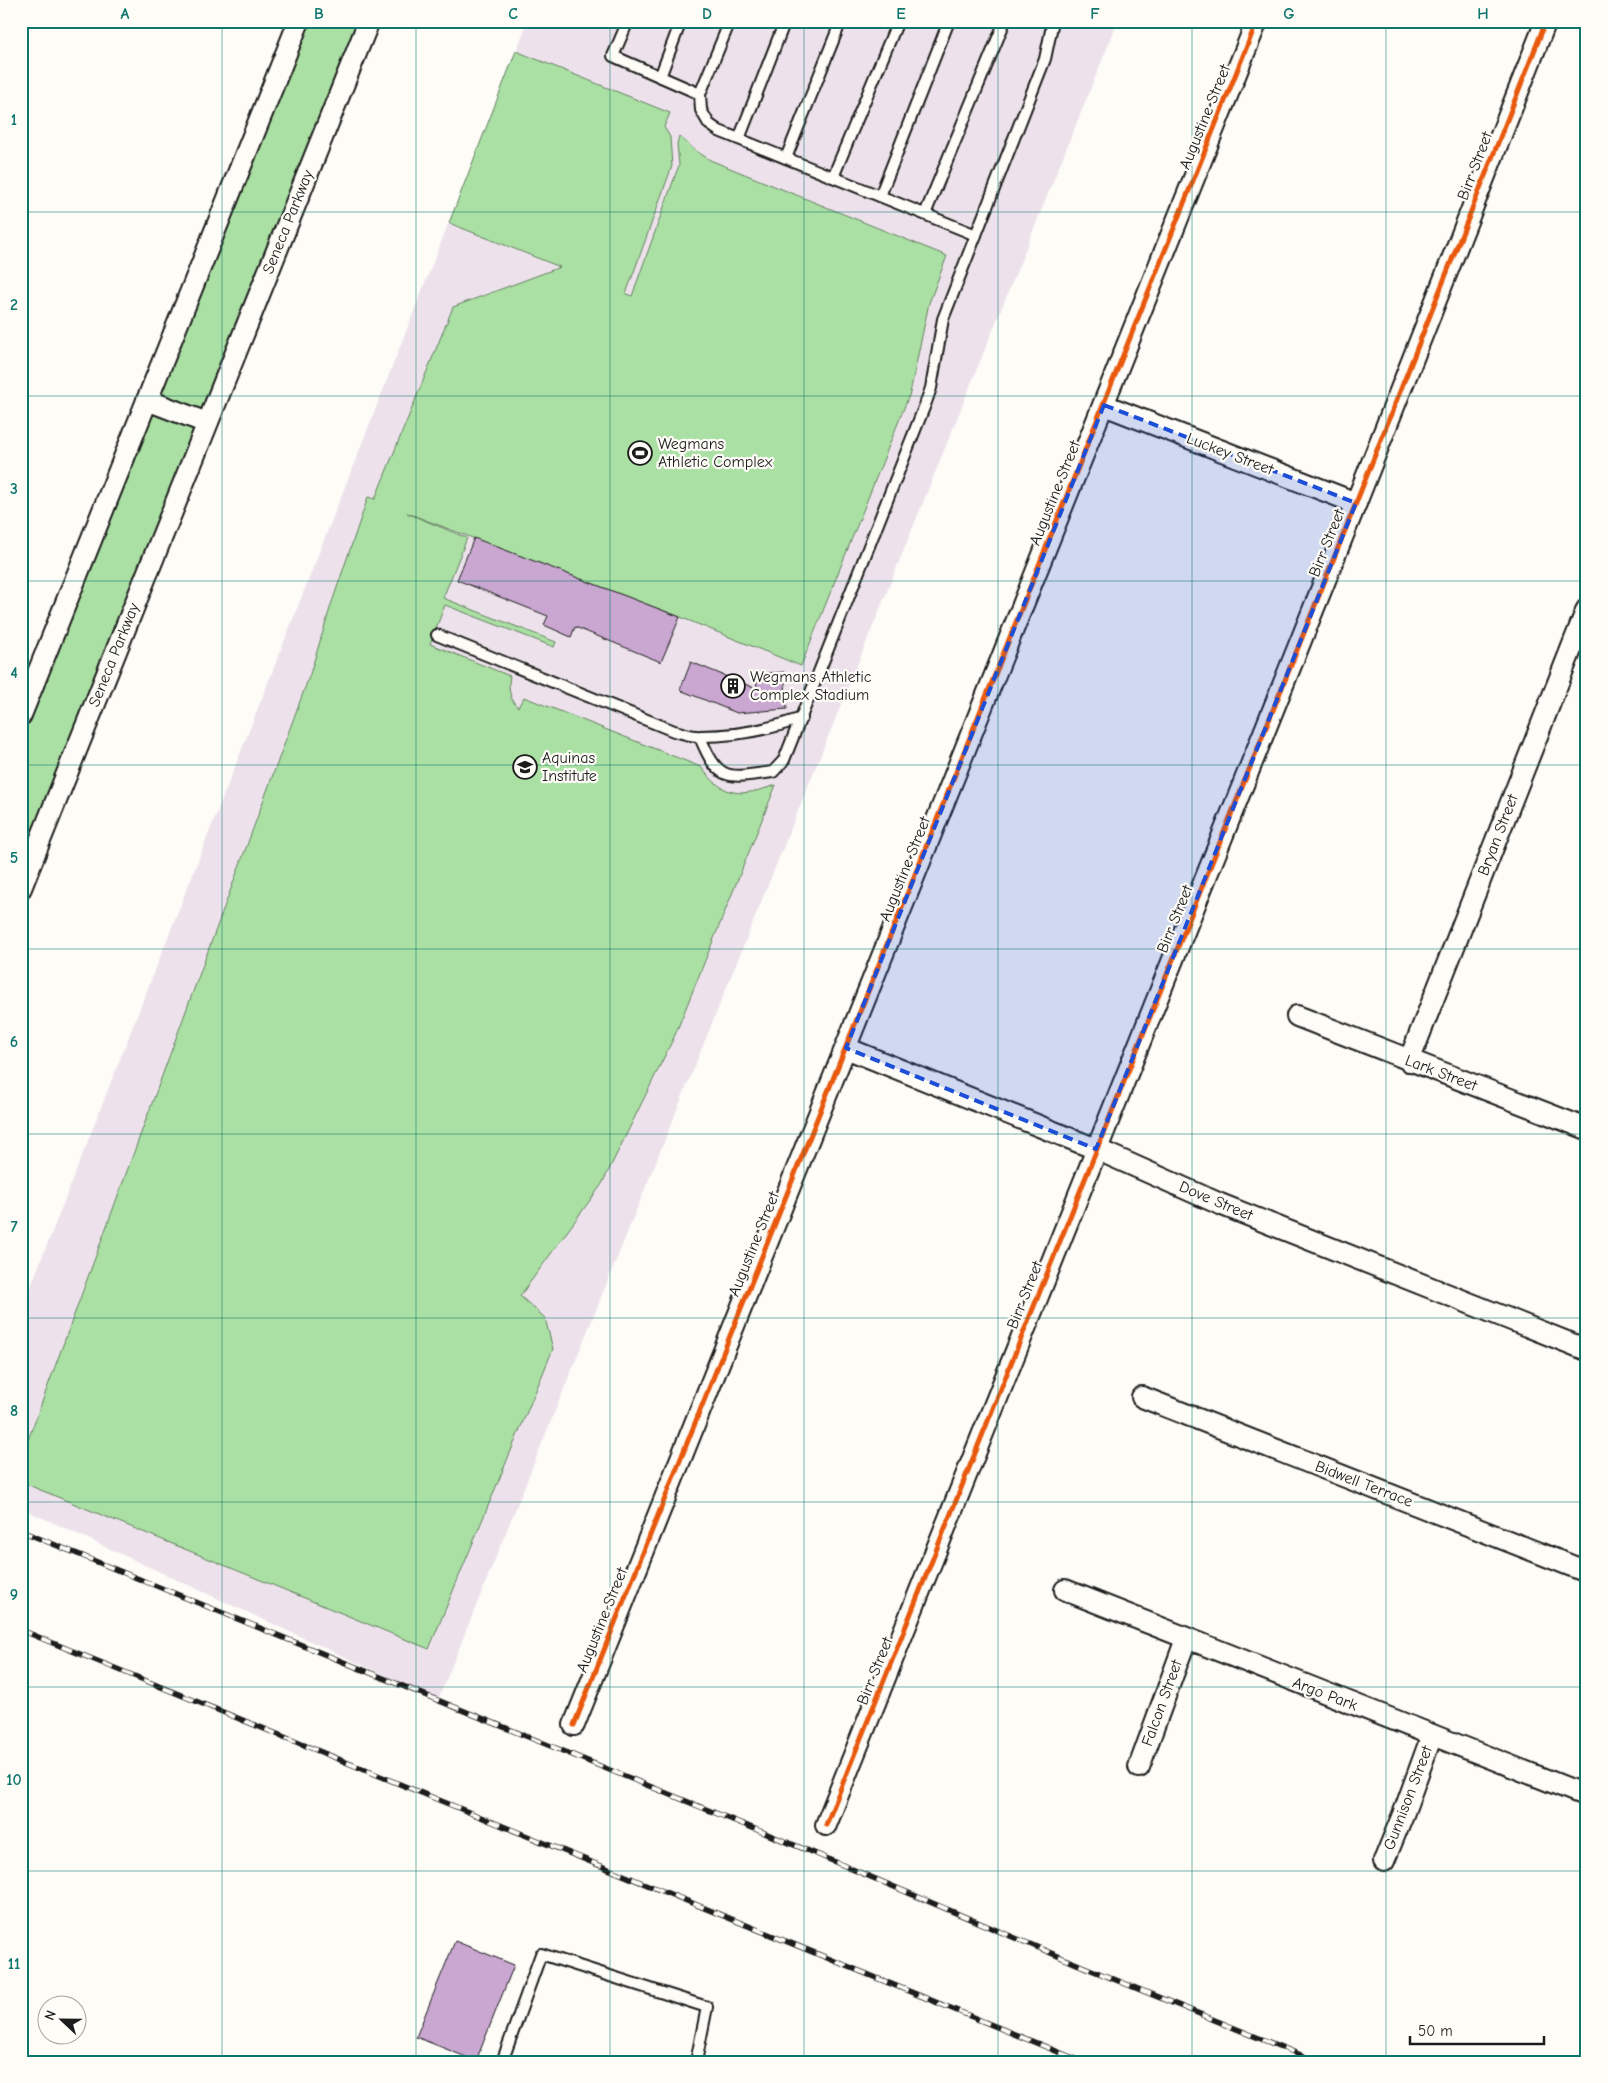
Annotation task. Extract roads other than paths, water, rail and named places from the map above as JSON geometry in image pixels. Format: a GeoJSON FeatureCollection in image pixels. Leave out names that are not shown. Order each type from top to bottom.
{"type":"FeatureCollection","features":[{"type":"Feature","properties":{"kind":"street"},"geometry":{"type":"LineString","coordinates":[[21,715],[299,21]]}},
{"type":"Feature","properties":{"kind":"street","name":"Seneca Parkway"},"geometry":{"type":"LineString","coordinates":[[21,888],[369,21]]}},
{"type":"Feature","properties":{"kind":"street","name":"Augustine Street"},"geometry":{"type":"LineString","coordinates":[[574,1725],[1257,21]]}},
{"type":"Feature","properties":{"kind":"street","name":"Birr Street"},"geometry":{"type":"LineString","coordinates":[[826,1825],[1356,503],[1546,21]]}},
{"type":"Feature","properties":{"kind":"street"},"geometry":{"type":"LineString","coordinates":[[147,400],[207,423]]}},
{"type":"Feature","properties":{"kind":"street","name":"Luckey Street"},"geometry":{"type":"LineString","coordinates":[[1104,404],[1356,503]]}},
{"type":"Feature","properties":{"kind":"street","name":"Bryan Street"},"geometry":{"type":"LineString","coordinates":[[1409,1061],[1587,609]]}},
{"type":"Feature","properties":{"kind":"street","name":"Lark Street"},"geometry":{"type":"LineString","coordinates":[[1297,1016],[1587,1129]]}},
{"type":"Feature","properties":{"kind":"street","name":"Dove Street"},"geometry":{"type":"LineString","coordinates":[[846,1048],[1096,1149],[1220,1204],[1587,1350]]}},
{"type":"Feature","properties":{"kind":"street","name":"Bidwell Terrace"},"geometry":{"type":"LineString","coordinates":[[1142,1397],[1587,1572]]}},
{"type":"Feature","properties":{"kind":"street","name":"Argo Park"},"geometry":{"type":"LineString","coordinates":[[1065,1590],[1587,1796]]}},
{"type":"Feature","properties":{"kind":"street","name":"Falcon Street"},"geometry":{"type":"LineString","coordinates":[[1139,1767],[1186,1639]]}},
{"type":"Feature","properties":{"kind":"street","name":"Gunnison Street"},"geometry":{"type":"LineString","coordinates":[[1384,1861],[1432,1735]]}},
{"type":"Feature","properties":{"kind":"lane"},"geometry":{"type":"LineString","coordinates":[[628,21],[613,56],[700,94]]}},
{"type":"Feature","properties":{"kind":"lane"},"geometry":{"type":"LineString","coordinates":[[660,77],[681,21]]}},
{"type":"Feature","properties":{"kind":"lane"},"geometry":{"type":"LineString","coordinates":[[730,21],[700,94],[702,110],[708,124],[719,131],[976,235]]}},
{"type":"Feature","properties":{"kind":"lane"},"geometry":{"type":"LineString","coordinates":[[739,139],[785,21]]}},
{"type":"Feature","properties":{"kind":"lane"},"geometry":{"type":"LineString","coordinates":[[786,158],[841,21]]}},
{"type":"Feature","properties":{"kind":"lane"},"geometry":{"type":"LineString","coordinates":[[833,177],[898,21]]}},
{"type":"Feature","properties":{"kind":"lane"},"geometry":{"type":"LineString","coordinates":[[880,196],[949,21]]}},
{"type":"Feature","properties":{"kind":"lane"},"geometry":{"type":"LineString","coordinates":[[925,214],[1005,21]]}},
{"type":"Feature","properties":{"kind":"lane"},"geometry":{"type":"LineString","coordinates":[[700,737],[718,771],[730,776],[773,772],[784,760],[925,405],[931,388],[943,319],[1045,58],[1053,21]]}},
{"type":"Feature","properties":{"kind":"lane"},"geometry":{"type":"LineString","coordinates":[[437,635],[674,732],[700,737],[778,726],[802,718]]}},
{"type":"Feature","properties":{"kind":"lane"},"geometry":{"type":"LineString","coordinates":[[502,2062],[541,1954],[707,2007],[696,2062]]}},
{"type":"Feature","properties":{"kind":"railway"},"geometry":{"type":"LineString","coordinates":[[21,1531],[814,1853],[1084,1967],[1318,2062]]}},
{"type":"Feature","properties":{"kind":"railway"},"geometry":{"type":"LineString","coordinates":[[21,1630],[1083,2062]]}},
{"type":"Feature","properties":{"kind":"place","name":"Wegmans Athletic Complex"},"geometry":{"type":"Point","coordinates":[640,453]}},
{"type":"Feature","properties":{"kind":"place","name":"Wegmans Athletic Complex Stadium"},"geometry":{"type":"Point","coordinates":[733,686]}},
{"type":"Feature","properties":{"kind":"place","name":"Aquinas Institute"},"geometry":{"type":"Point","coordinates":[525,767]}}]}
